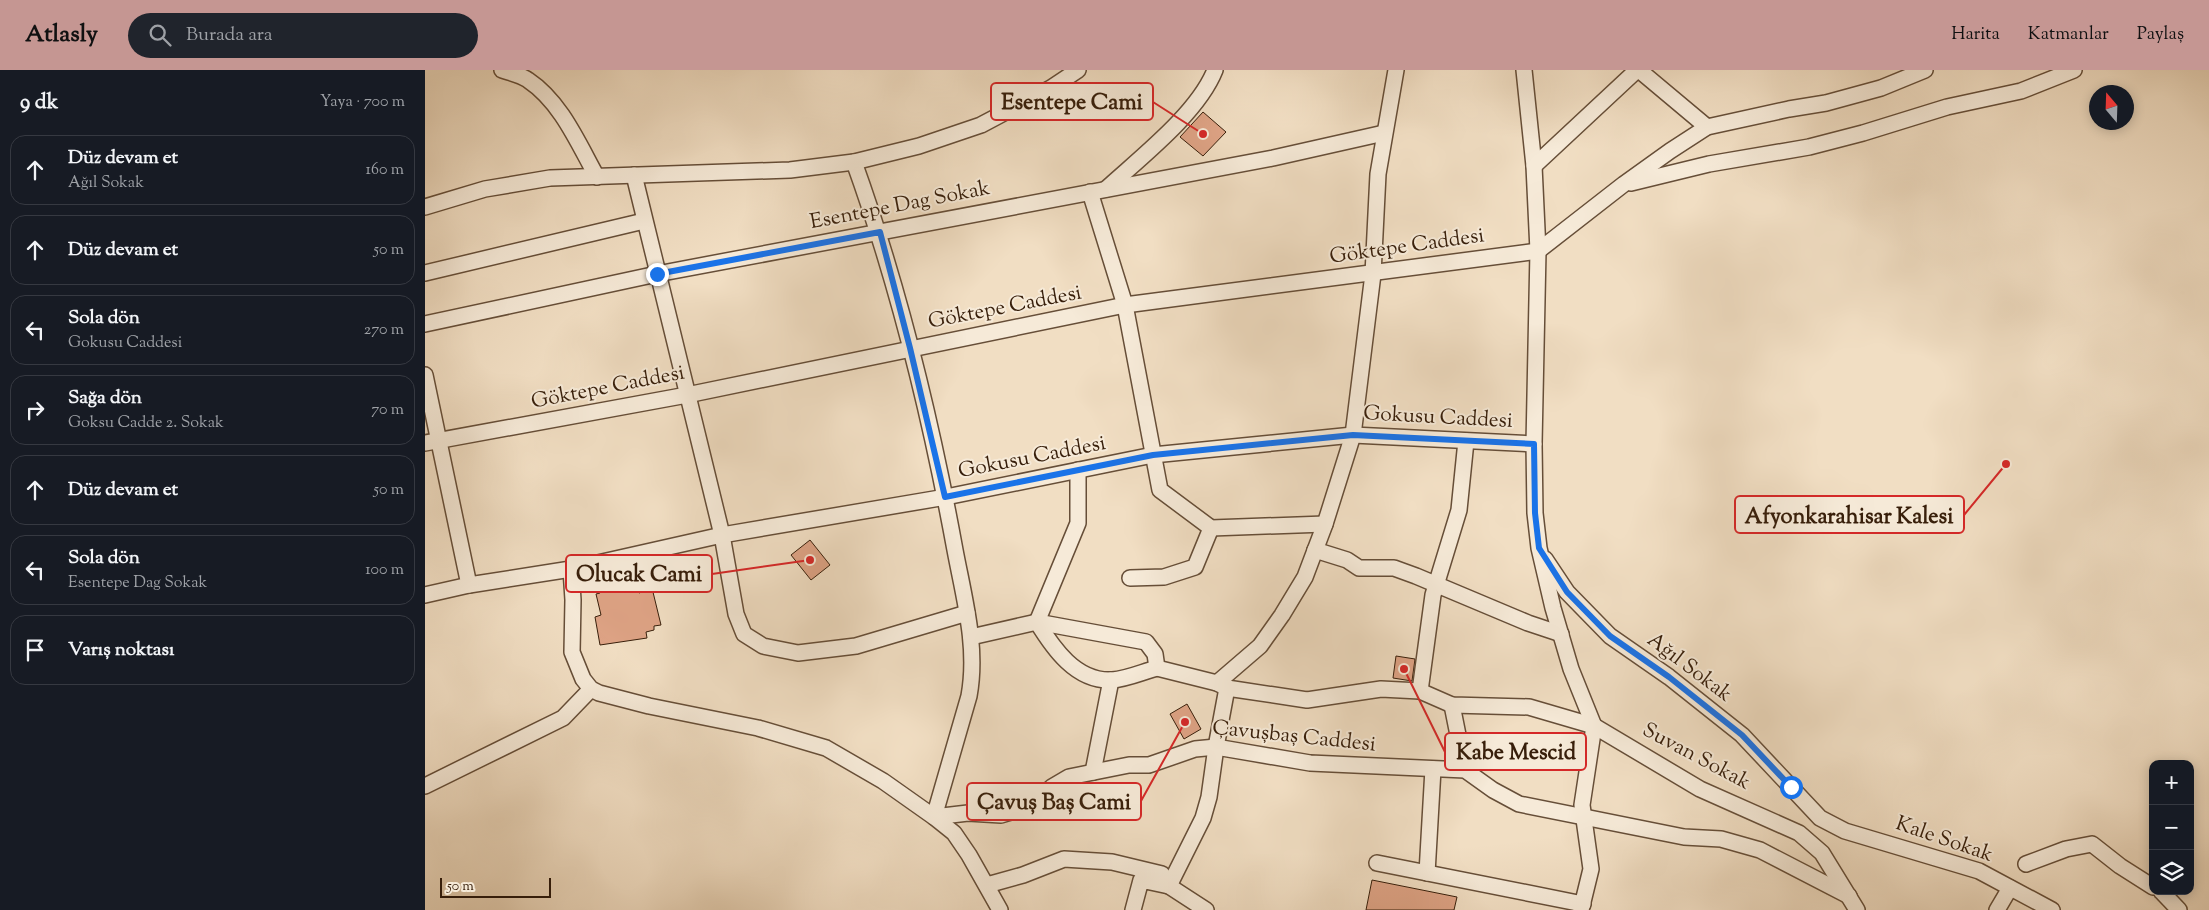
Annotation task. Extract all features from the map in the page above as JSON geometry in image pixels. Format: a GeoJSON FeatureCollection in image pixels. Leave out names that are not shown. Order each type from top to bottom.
{"type":"FeatureCollection","features":[{"type":"Feature","properties":{"kind":"street"},"geometry":{"type":"LineString","coordinates":[[503,70],[529,74],[565,120],[597,177]]}},
{"type":"Feature","properties":{"kind":"street"},"geometry":{"type":"LineString","coordinates":[[425,207],[485,190],[550,178],[790,170],[855,162],[919,146],[981,125],[1037,96],[1078,70]]}},
{"type":"Feature","properties":{"kind":"street"},"geometry":{"type":"LineString","coordinates":[[1107,188],[1188,112],[1211,80],[1215,70]]}},
{"type":"Feature","properties":{"kind":"street"},"geometry":{"type":"LineString","coordinates":[[1171,881],[1203,818],[1209,797],[1222,685],[1260,646],[1305,577],[1325,524],[1353,435],[1373,274],[1378,174],[1396,70]]}},
{"type":"Feature","properties":{"kind":"street"},"geometry":{"type":"LineString","coordinates":[[1377,864],[1582,907],[1591,869],[1582,805],[1594,726],[1571,669],[1561,634],[1539,548],[1535,513],[1534,444],[1539,251],[1534,166],[1524,70]]}},
{"type":"Feature","properties":{"kind":"street"},"geometry":{"type":"LineString","coordinates":[[1534,166],[1638,70],[1707,128]]}},
{"type":"Feature","properties":{"kind":"street"},"geometry":{"type":"LineString","coordinates":[[1539,251],[1624,184],[1670,151],[1707,128],[1789,109],[1826,103],[1881,88],[1925,70]]}},
{"type":"Feature","properties":{"kind":"street"},"geometry":{"type":"LineString","coordinates":[[1624,184],[1709,164],[1818,144],[1863,133],[1947,106],[2021,91],[2074,70]]}},
{"type":"Feature","properties":{"kind":"street","name":"Esentepe Dag Sokak"},"geometry":{"type":"LineString","coordinates":[[425,324],[657,274],[1273,158],[1384,133]]}},
{"type":"Feature","properties":{"kind":"street"},"geometry":{"type":"LineString","coordinates":[[855,162],[880,232],[910,348],[945,497],[971,637],[973,675],[969,696],[934,817]]}},
{"type":"Feature","properties":{"kind":"street"},"geometry":{"type":"LineString","coordinates":[[633,175],[722,535],[736,614],[744,634],[763,646],[798,653],[856,646],[967,613]]}},
{"type":"Feature","properties":{"kind":"street"},"geometry":{"type":"LineString","coordinates":[[1090,192],[1125,305],[1160,490],[1211,528],[1325,524]]}},
{"type":"Feature","properties":{"kind":"street"},"geometry":{"type":"LineString","coordinates":[[425,273],[644,221]]}},
{"type":"Feature","properties":{"kind":"street","name":"Göktepe Caddesi"},"geometry":{"type":"LineString","coordinates":[[431,442],[687,395],[1125,305],[1539,251]]}},
{"type":"Feature","properties":{"kind":"street"},"geometry":{"type":"LineString","coordinates":[[425,376],[431,442],[469,585]]}},
{"type":"Feature","properties":{"kind":"street","name":"Gokusu Caddesi"},"geometry":{"type":"LineString","coordinates":[[425,595],[469,585],[571,568],[722,535],[945,497],[1153,455],[1353,435],[1534,444]]}},
{"type":"Feature","properties":{"kind":"street"},"geometry":{"type":"LineString","coordinates":[[1420,691],[1436,583],[1459,510],[1466,441]]}},
{"type":"Feature","properties":{"kind":"street"},"geometry":{"type":"LineString","coordinates":[[1037,622],[1078,523],[1079,470]]}},
{"type":"Feature","properties":{"kind":"street"},"geometry":{"type":"LineString","coordinates":[[1130,578],[1165,577],[1195,567],[1211,528]]}},
{"type":"Feature","properties":{"kind":"street","name":"Ağıl Sokak"},"geometry":{"type":"LineString","coordinates":[[1539,548],[1567,592],[1610,636],[1669,677],[1742,735],[1820,818]]}},
{"type":"Feature","properties":{"kind":"street"},"geometry":{"type":"LineString","coordinates":[[1315,550],[1347,560],[1359,568],[1367,569],[1375,566],[1394,568],[1436,583],[1528,623],[1561,634]]}},
{"type":"Feature","properties":{"kind":"street"},"geometry":{"type":"LineString","coordinates":[[571,568],[573,600],[572,652],[583,679],[591,689],[599,693],[649,706],[758,728],[826,748],[883,781],[934,817],[954,834],[1001,910]]}},
{"type":"Feature","properties":{"kind":"street"},"geometry":{"type":"LineString","coordinates":[[1037,622],[1051,644],[1078,671],[1111,680],[1157,668],[1222,685],[1307,700],[1381,689],[1420,691],[1452,705],[1465,770],[1493,790],[1519,804],[1684,837],[1721,839],[1753,848],[1849,896]]}},
{"type":"Feature","properties":{"kind":"street"},"geometry":{"type":"LineString","coordinates":[[971,637],[1037,622],[1145,642],[1155,654],[1157,668]]}},
{"type":"Feature","properties":{"kind":"street"},"geometry":{"type":"LineString","coordinates":[[1093,772],[1111,680]]}},
{"type":"Feature","properties":{"kind":"street"},"geometry":{"type":"LineString","coordinates":[[425,786],[563,718],[591,689]]}},
{"type":"Feature","properties":{"kind":"street","name":"Suvan Sokak"},"geometry":{"type":"LineString","coordinates":[[1452,705],[1529,707],[1594,726],[1700,788],[1799,833],[1822,853],[1857,910]]}},
{"type":"Feature","properties":{"kind":"street","name":"Çavuşbaş Caddesi"},"geometry":{"type":"LineString","coordinates":[[934,817],[968,813],[1001,815],[1030,806],[1052,787],[1069,777],[1129,765],[1149,765],[1195,749],[1216,747],[1310,763],[1465,770]]}},
{"type":"Feature","properties":{"kind":"street"},"geometry":{"type":"LineString","coordinates":[[1427,873],[1433,769]]}},
{"type":"Feature","properties":{"kind":"street"},"geometry":{"type":"LineString","coordinates":[[1807,839],[1820,818]]}},
{"type":"Feature","properties":{"kind":"street","name":"Kale Sokak"},"geometry":{"type":"LineString","coordinates":[[1820,818],[1845,831],[1979,871],[2052,910]]}},
{"type":"Feature","properties":{"kind":"street"},"geometry":{"type":"LineString","coordinates":[[2026,864],[2066,849],[2091,844],[2149,884]]}},
{"type":"Feature","properties":{"kind":"street"},"geometry":{"type":"LineString","coordinates":[[987,885],[1023,875],[1064,859],[1112,862],[1171,881],[1206,910]]}},
{"type":"Feature","properties":{"kind":"street"},"geometry":{"type":"LineString","coordinates":[[1133,910],[1141,880],[1171,881]]}},
{"type":"Feature","properties":{"kind":"street"},"geometry":{"type":"LineString","coordinates":[[1997,910],[2010,888]]}},
{"type":"Feature","properties":{"kind":"street"},"geometry":{"type":"LineString","coordinates":[[2165,895],[2179,910]]}},
{"type":"Feature","properties":{"kind":"building"},"geometry":{"type":"Polygon","coordinates":[[[1203,112],[1226,132],[1203,156],[1180,137],[1203,112]]]}},
{"type":"Feature","properties":{"kind":"building"},"geometry":{"type":"Polygon","coordinates":[[[810,540],[830,565],[811,580],[791,555],[810,540]]]}},
{"type":"Feature","properties":{"kind":"building"},"geometry":{"type":"Polygon","coordinates":[[[616,576],[616,581],[633,577],[634,584],[637,583],[639,593],[652,588],[661,625],[654,626],[654,630],[646,632],[647,638],[600,645],[595,617],[601,615],[596,594],[600,593],[597,579],[616,576]]]}},
{"type":"Feature","properties":{"kind":"building"},"geometry":{"type":"Polygon","coordinates":[[[1396,656],[1415,659],[1412,681],[1393,678],[1396,656]]]}},
{"type":"Feature","properties":{"kind":"building"},"geometry":{"type":"Polygon","coordinates":[[[1187,704],[1201,729],[1184,739],[1170,714],[1187,704]]]}},
{"type":"Feature","properties":{"kind":"building"},"geometry":{"type":"Polygon","coordinates":[[[1372,880],[1457,897],[1454,910],[1366,910],[1372,880]]]}},
{"type":"Feature","properties":{"kind":"place","name":"Esentepe Cami"},"geometry":{"type":"Point","coordinates":[1203,134]}},
{"type":"Feature","properties":{"kind":"place","name":"Afyonkarahisar Kalesi"},"geometry":{"type":"Point","coordinates":[2006,464]}},
{"type":"Feature","properties":{"kind":"place","name":"Olucak Cami"},"geometry":{"type":"Point","coordinates":[810,560]}},
{"type":"Feature","properties":{"kind":"place","name":"Kabe Mescid"},"geometry":{"type":"Point","coordinates":[1404,669]}},
{"type":"Feature","properties":{"kind":"place","name":"Çavuş Baş Cami"},"geometry":{"type":"Point","coordinates":[1185,722]}},
{"type":"Feature","properties":{"kind":"route"},"geometry":{"type":"LineString","coordinates":[[657,274],[880,232],[910,348],[945,497],[1153,455],[1353,435],[1534,444],[1535,513],[1539,548],[1567,592],[1610,636],[1669,677],[1742,735],[1791,787]]}}]}
